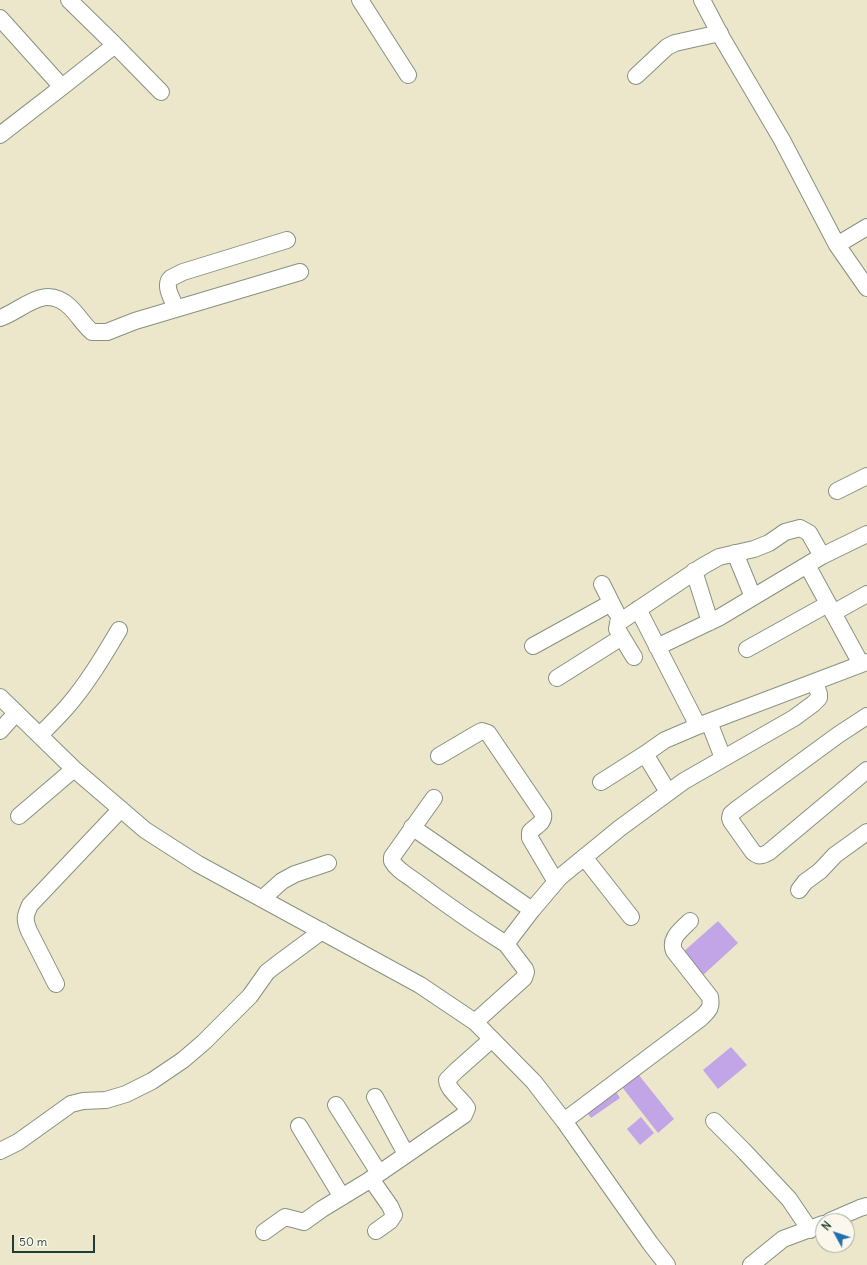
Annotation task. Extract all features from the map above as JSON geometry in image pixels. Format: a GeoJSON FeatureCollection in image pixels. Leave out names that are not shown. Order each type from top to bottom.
{"type":"FeatureCollection","features":[{"type":"Feature","properties":{"kind":"street"},"geometry":{"type":"LineString","coordinates":[[70,0],[161,92]]}},
{"type":"Feature","properties":{"kind":"street"},"geometry":{"type":"LineString","coordinates":[[360,0],[408,75]]}},
{"type":"Feature","properties":{"kind":"street"},"geometry":{"type":"LineString","coordinates":[[702,0],[782,140],[838,245],[867,288]]}},
{"type":"Feature","properties":{"kind":"street"},"geometry":{"type":"LineString","coordinates":[[0,18],[62,87]]}},
{"type":"Feature","properties":{"kind":"street"},"geometry":{"type":"LineString","coordinates":[[636,76],[667,47],[674,43],[720,33]]}},
{"type":"Feature","properties":{"kind":"street"},"geometry":{"type":"LineString","coordinates":[[0,135],[115,45]]}},
{"type":"Feature","properties":{"kind":"street"},"geometry":{"type":"LineString","coordinates":[[838,245],[867,227]]}},
{"type":"Feature","properties":{"kind":"street"},"geometry":{"type":"LineString","coordinates":[[176,308],[168,287],[168,283],[171,278],[183,272],[287,240]]}},
{"type":"Feature","properties":{"kind":"street"},"geometry":{"type":"LineString","coordinates":[[0,318],[39,297],[53,297],[70,307],[92,332],[107,332],[176,308],[300,272]]}},
{"type":"Feature","properties":{"kind":"street"},"geometry":{"type":"LineString","coordinates":[[837,490],[867,476]]}},
{"type":"Feature","properties":{"kind":"street"},"geometry":{"type":"LineString","coordinates":[[557,678],[621,629],[638,609],[694,571],[719,557],[754,549],[785,532],[800,528],[809,533],[822,556]]}},
{"type":"Feature","properties":{"kind":"street"},"geometry":{"type":"LineString","coordinates":[[657,646],[710,622],[822,556],[867,534]]}},
{"type":"Feature","properties":{"kind":"street"},"geometry":{"type":"LineString","coordinates":[[735,553],[753,597]]}},
{"type":"Feature","properties":{"kind":"street"},"geometry":{"type":"LineString","coordinates":[[601,782],[665,740],[703,724],[864,663],[830,608],[807,565]]}},
{"type":"Feature","properties":{"kind":"street"},"geometry":{"type":"LineString","coordinates":[[694,571],[710,622]]}},
{"type":"Feature","properties":{"kind":"street"},"geometry":{"type":"LineString","coordinates":[[602,584],[634,658]]}},
{"type":"Feature","properties":{"kind":"street"},"geometry":{"type":"LineString","coordinates":[[747,649],[830,608],[867,594]]}},
{"type":"Feature","properties":{"kind":"street"},"geometry":{"type":"LineString","coordinates":[[532,646],[611,603]]}},
{"type":"Feature","properties":{"kind":"street"},"geometry":{"type":"LineString","coordinates":[[638,609],[657,646],[723,758]]}},
{"type":"Feature","properties":{"kind":"street"},"geometry":{"type":"LineString","coordinates":[[40,735],[66,708],[94,670],[119,630]]}},
{"type":"Feature","properties":{"kind":"street"},"geometry":{"type":"LineString","coordinates":[[506,944],[560,877],[620,828],[668,792],[723,758],[747,746],[794,718],[817,700],[819,694],[815,682]]}},
{"type":"Feature","properties":{"kind":"street"},"geometry":{"type":"LineString","coordinates":[[0,697],[74,769],[145,830],[185,855],[262,899],[420,984],[475,1022],[534,1082],[564,1121],[646,1238],[661,1263]]}},
{"type":"Feature","properties":{"kind":"street"},"geometry":{"type":"LineString","coordinates":[[0,731],[16,713]]}},
{"type":"Feature","properties":{"kind":"street"},"geometry":{"type":"LineString","coordinates":[[867,716],[838,735],[743,804],[731,814],[731,821],[753,852],[758,856],[762,856],[769,852],[867,770]]}},
{"type":"Feature","properties":{"kind":"street"},"geometry":{"type":"LineString","coordinates":[[439,756],[482,731],[488,733],[543,814],[543,820],[530,832],[530,838],[556,882]]}},
{"type":"Feature","properties":{"kind":"street"},"geometry":{"type":"LineString","coordinates":[[645,754],[668,792]]}},
{"type":"Feature","properties":{"kind":"street"},"geometry":{"type":"LineString","coordinates":[[18,816],[74,769]]}},
{"type":"Feature","properties":{"kind":"street"},"geometry":{"type":"LineString","coordinates":[[434,798],[392,857],[393,864],[476,925],[506,944],[525,969],[526,975],[520,982],[475,1022]]}},
{"type":"Feature","properties":{"kind":"street"},"geometry":{"type":"LineString","coordinates":[[56,984],[29,931],[25,915],[30,905],[121,809]]}},
{"type":"Feature","properties":{"kind":"street"},"geometry":{"type":"LineString","coordinates":[[412,828],[532,910]]}},
{"type":"Feature","properties":{"kind":"street"},"geometry":{"type":"LineString","coordinates":[[799,890],[805,882],[820,871],[835,855],[867,832]]}},
{"type":"Feature","properties":{"kind":"street"},"geometry":{"type":"LineString","coordinates":[[584,857],[631,917]]}},
{"type":"Feature","properties":{"kind":"street"},"geometry":{"type":"LineString","coordinates":[[262,899],[282,881],[295,874],[328,863]]}},
{"type":"Feature","properties":{"kind":"street"},"geometry":{"type":"LineString","coordinates":[[564,1121],[701,1018],[709,1010],[711,1004],[710,997],[674,951],[672,946],[672,940],[690,921]]}},
{"type":"Feature","properties":{"kind":"street"},"geometry":{"type":"LineString","coordinates":[[0,1151],[18,1142],[71,1104],[83,1101],[106,1100],[126,1094],[152,1081],[182,1060],[204,1042],[250,996],[267,972],[322,931]]}},
{"type":"Feature","properties":{"kind":"street"},"geometry":{"type":"LineString","coordinates":[[264,1232],[285,1217],[304,1222],[375,1176],[464,1115],[468,1108],[449,1087],[447,1080],[492,1039]]}},
{"type":"Feature","properties":{"kind":"street"},"geometry":{"type":"LineString","coordinates":[[375,1097],[406,1154]]}},
{"type":"Feature","properties":{"kind":"street"},"geometry":{"type":"LineString","coordinates":[[336,1105],[375,1176],[394,1215],[390,1221],[376,1231]]}},
{"type":"Feature","properties":{"kind":"street"},"geometry":{"type":"LineString","coordinates":[[714,1121],[815,1226]]}},
{"type":"Feature","properties":{"kind":"street"},"geometry":{"type":"LineString","coordinates":[[299,1126],[342,1197]]}},
{"type":"Feature","properties":{"kind":"street"},"geometry":{"type":"LineString","coordinates":[[850,1213],[867,1206]]}},
{"type":"Feature","properties":{"kind":"street"},"geometry":{"type":"LineString","coordinates":[[756,1264],[783,1239],[815,1227]]}},
{"type":"Feature","properties":{"kind":"building"},"geometry":{"type":"Polygon","coordinates":[[[718,921],[738,943],[702,976],[682,953],[718,921]]]}},
{"type":"Feature","properties":{"kind":"building"},"geometry":{"type":"Polygon","coordinates":[[[731,1047],[747,1065],[718,1089],[703,1070],[731,1047]]]}},
{"type":"Feature","properties":{"kind":"building"},"geometry":{"type":"Polygon","coordinates":[[[638,1074],[674,1119],[658,1133],[622,1087],[638,1074]]]}},
{"type":"Feature","properties":{"kind":"building"},"geometry":{"type":"Polygon","coordinates":[[[615,1090],[620,1098],[591,1118],[586,1111],[615,1090]]]}},
{"type":"Feature","properties":{"kind":"building"},"geometry":{"type":"Polygon","coordinates":[[[641,1117],[654,1133],[640,1145],[627,1129],[641,1117]]]}}]}
